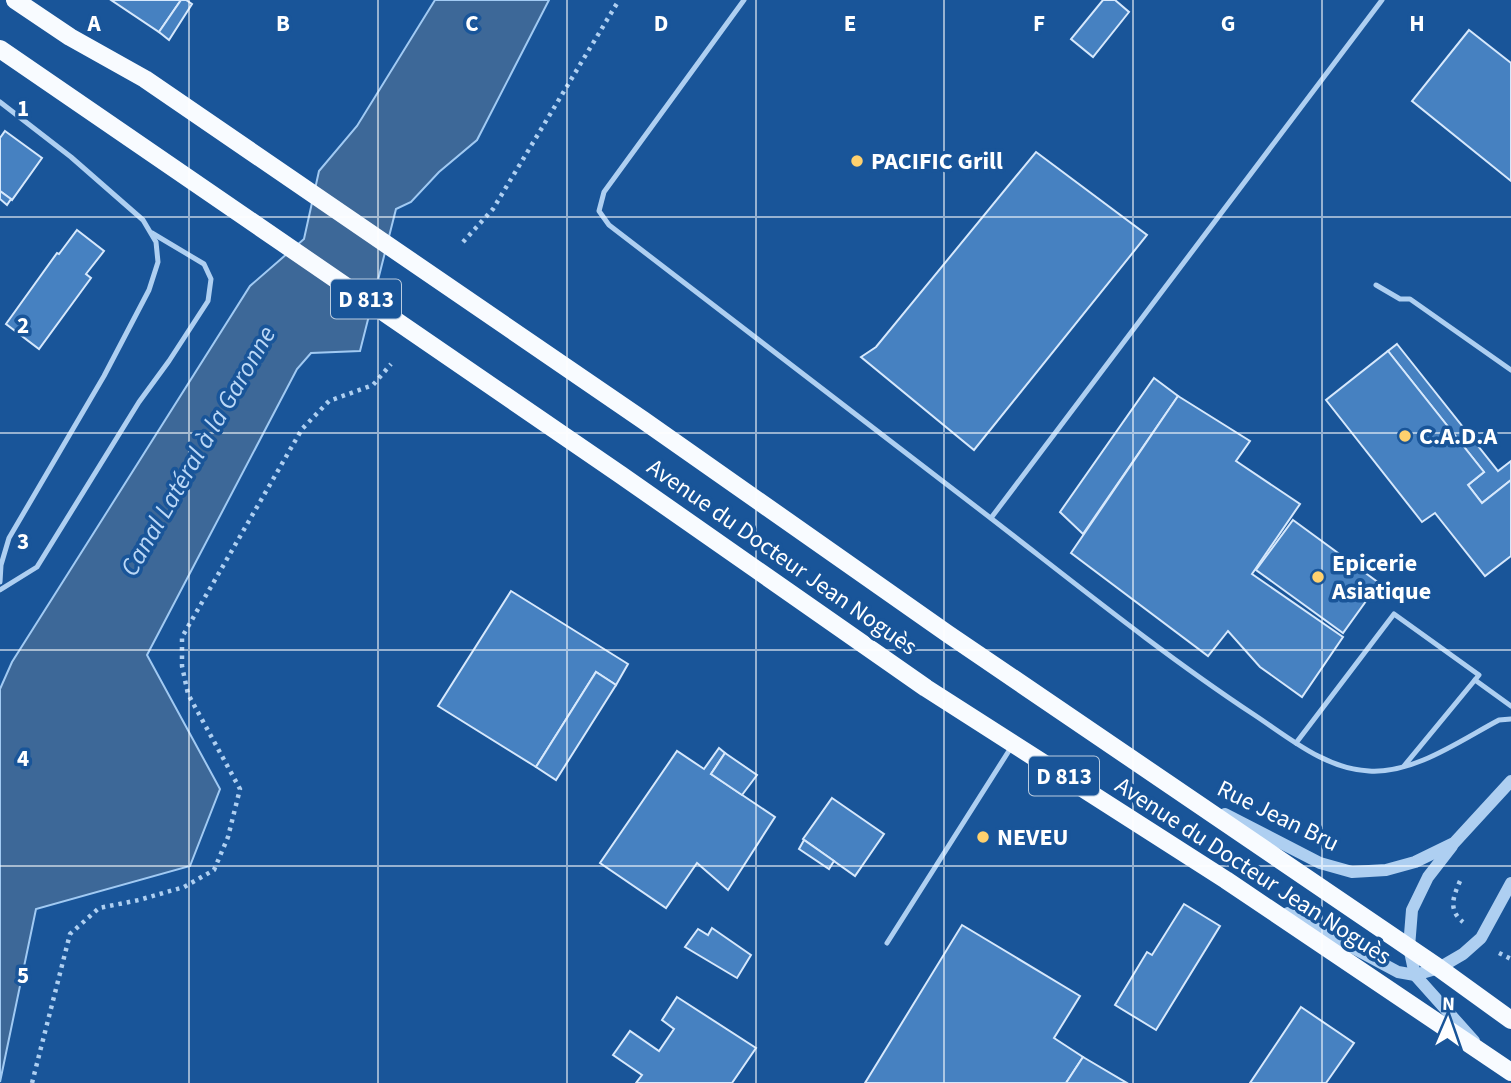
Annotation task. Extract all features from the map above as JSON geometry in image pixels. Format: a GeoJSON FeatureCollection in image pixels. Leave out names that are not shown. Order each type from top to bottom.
{"type":"FeatureCollection","features":[{"type":"Feature","properties":{"kind":"main road","name":"Avenue du Docteur Jean Noguès"},"geometry":{"type":"LineString","coordinates":[[15,0],[71,37],[145,79],[1166,783],[1409,947],[1511,1020]]}},
{"type":"Feature","properties":{"kind":"main road","name":"Avenue du Docteur Jean Noguès"},"geometry":{"type":"LineString","coordinates":[[0,49],[926,688],[1226,880],[1511,1072]]}},
{"type":"Feature","properties":{"kind":"street","name":"Rue Jean Bru"},"geometry":{"type":"LineString","coordinates":[[1486,1055],[1415,975],[1409,947],[1412,910],[1428,877],[1454,843],[1511,780]]}},
{"type":"Feature","properties":{"kind":"street","name":"Rue Jean Bru"},"geometry":{"type":"LineString","coordinates":[[1166,783],[1320,863],[1352,872],[1386,870],[1415,862],[1454,843]]}},
{"type":"Feature","properties":{"kind":"street","name":"Rue Jean Bru"},"geometry":{"type":"LineString","coordinates":[[1226,880],[1398,972],[1415,975]]}},
{"type":"Feature","properties":{"kind":"street"},"geometry":{"type":"LineString","coordinates":[[1415,975],[1439,968],[1463,954],[1481,938],[1511,883]]}},
{"type":"Feature","properties":{"kind":"lane"},"geometry":{"type":"LineString","coordinates":[[744,0],[604,192],[599,211],[609,225],[1120,620],[1216,690],[1319,757],[1346,767],[1370,771],[1404,766],[1429,758],[1499,720],[1511,719]]}},
{"type":"Feature","properties":{"kind":"lane"},"geometry":{"type":"LineString","coordinates":[[991,518],[1382,0]]}},
{"type":"Feature","properties":{"kind":"lane"},"geometry":{"type":"LineString","coordinates":[[0,102],[71,157],[143,220],[156,242],[158,262],[149,290],[104,376],[9,538],[1,565],[0,582]]}},
{"type":"Feature","properties":{"kind":"lane"},"geometry":{"type":"LineString","coordinates":[[0,590],[37,567],[139,402],[208,301],[211,279],[204,264],[150,232]]}},
{"type":"Feature","properties":{"kind":"lane"},"geometry":{"type":"LineString","coordinates":[[1376,285],[1400,299],[1410,299],[1511,370]]}},
{"type":"Feature","properties":{"kind":"lane"},"geometry":{"type":"LineString","coordinates":[[1296,743],[1394,614],[1479,675],[1404,766]]}},
{"type":"Feature","properties":{"kind":"lane"},"geometry":{"type":"LineString","coordinates":[[1475,680],[1511,706]]}},
{"type":"Feature","properties":{"kind":"lane"},"geometry":{"type":"LineString","coordinates":[[887,943],[1013,743]]}},
{"type":"Feature","properties":{"kind":"path"},"geometry":{"type":"LineString","coordinates":[[463,242],[493,209],[619,0]]}},
{"type":"Feature","properties":{"kind":"path"},"geometry":{"type":"LineString","coordinates":[[32,1083],[70,934],[99,908],[184,887],[214,870],[229,837],[240,789],[188,694],[182,666],[182,636],[302,429],[329,401],[373,385],[391,364]]}},
{"type":"Feature","properties":{"kind":"water","name":"Canal Latéral à la Garonne"},"geometry":{"type":"Polygon","coordinates":[[[435,0],[549,0],[477,140],[439,172],[411,202],[396,209],[360,351],[311,353],[297,369],[147,655],[220,789],[190,866],[36,909],[0,1082],[0,689],[12,662],[250,286],[304,239],[319,171],[357,126],[435,0]]]}},
{"type":"Feature","properties":{"kind":"building"},"geometry":{"type":"Polygon","coordinates":[[[111,0],[181,0],[159,32],[111,0]]]}},
{"type":"Feature","properties":{"kind":"building"},"geometry":{"type":"Polygon","coordinates":[[[181,0],[192,4],[169,40],[159,32],[181,0]]]}},
{"type":"Feature","properties":{"kind":"building"},"geometry":{"type":"Polygon","coordinates":[[[1103,0],[1115,0],[1129,12],[1093,57],[1071,39],[1103,0]]]}},
{"type":"Feature","properties":{"kind":"building"},"geometry":{"type":"Polygon","coordinates":[[[1469,30],[1511,63],[1511,181],[1412,101],[1469,30]]]}},
{"type":"Feature","properties":{"kind":"building"},"geometry":{"type":"Polygon","coordinates":[[[5,131],[42,158],[12,200],[0,191],[0,138],[5,131]]]}},
{"type":"Feature","properties":{"kind":"building"},"geometry":{"type":"Polygon","coordinates":[[[1036,152],[1147,235],[974,450],[861,357],[876,347],[1036,152]]]}},
{"type":"Feature","properties":{"kind":"building"},"geometry":{"type":"Polygon","coordinates":[[[0,191],[11,199],[7,205],[0,199],[0,191]]]}},
{"type":"Feature","properties":{"kind":"building"},"geometry":{"type":"Polygon","coordinates":[[[77,230],[104,251],[86,274],[91,278],[39,349],[6,324],[77,230]]]}},
{"type":"Feature","properties":{"kind":"building"},"geometry":{"type":"Polygon","coordinates":[[[1397,344],[1498,471],[1511,461],[1511,480],[1482,503],[1468,485],[1484,472],[1388,351],[1397,344]]]}},
{"type":"Feature","properties":{"kind":"building","name":"C.A.D.A"},"geometry":{"type":"Polygon","coordinates":[[[1388,351],[1484,472],[1468,485],[1482,503],[1511,480],[1511,556],[1485,576],[1435,513],[1422,522],[1326,400],[1388,351]]]}},
{"type":"Feature","properties":{"kind":"building"},"geometry":{"type":"Polygon","coordinates":[[[1154,378],[1178,396],[1083,534],[1060,512],[1154,378]]]}},
{"type":"Feature","properties":{"kind":"building"},"geometry":{"type":"Polygon","coordinates":[[[1178,396],[1250,441],[1236,461],[1300,504],[1252,574],[1343,637],[1302,697],[1260,667],[1228,631],[1208,656],[1071,553],[1178,396]]]}},
{"type":"Feature","properties":{"kind":"building","name":"Epicerie Asiatique"},"geometry":{"type":"Polygon","coordinates":[[[1293,520],[1379,583],[1343,633],[1256,570],[1293,520]]]}},
{"type":"Feature","properties":{"kind":"building"},"geometry":{"type":"Polygon","coordinates":[[[511,591],[628,664],[616,685],[596,672],[536,767],[438,706],[511,591]]]}},
{"type":"Feature","properties":{"kind":"building"},"geometry":{"type":"Polygon","coordinates":[[[596,672],[616,685],[556,780],[536,767],[596,672]]]}},
{"type":"Feature","properties":{"kind":"building"},"geometry":{"type":"Polygon","coordinates":[[[719,748],[725,753],[711,774],[775,817],[728,890],[697,863],[666,908],[600,863],[677,751],[704,769],[719,748]]]}},
{"type":"Feature","properties":{"kind":"building"},"geometry":{"type":"Polygon","coordinates":[[[725,753],[757,775],[742,795],[711,774],[725,753]]]}},
{"type":"Feature","properties":{"kind":"building"},"geometry":{"type":"Polygon","coordinates":[[[832,798],[884,834],[855,876],[803,839],[832,798]]]}},
{"type":"Feature","properties":{"kind":"building"},"geometry":{"type":"Polygon","coordinates":[[[804,840],[834,861],[829,869],[799,849],[804,840]]]}},
{"type":"Feature","properties":{"kind":"building"},"geometry":{"type":"Polygon","coordinates":[[[1184,904],[1220,926],[1156,1030],[1115,1005],[1147,952],[1152,955],[1184,904]]]}},
{"type":"Feature","properties":{"kind":"building"},"geometry":{"type":"Polygon","coordinates":[[[962,925],[1080,996],[1054,1038],[1083,1057],[1066,1083],[865,1083],[962,925]]]}},
{"type":"Feature","properties":{"kind":"building"},"geometry":{"type":"Polygon","coordinates":[[[712,928],[751,955],[737,978],[685,947],[698,929],[708,935],[712,928]]]}},
{"type":"Feature","properties":{"kind":"building"},"geometry":{"type":"Polygon","coordinates":[[[677,997],[756,1048],[732,1083],[636,1083],[642,1075],[613,1055],[630,1031],[659,1051],[674,1029],[662,1020],[677,997]]]}},
{"type":"Feature","properties":{"kind":"building"},"geometry":{"type":"Polygon","coordinates":[[[1301,1007],[1354,1043],[1326,1083],[1250,1083],[1301,1007]]]}},
{"type":"Feature","properties":{"kind":"building"},"geometry":{"type":"Polygon","coordinates":[[[1083,1057],[1127,1083],[1066,1083],[1083,1057]]]}},
{"type":"Feature","properties":{"kind":"place","name":"PACIFIC Grill"},"geometry":{"type":"Point","coordinates":[857,161]}},
{"type":"Feature","properties":{"kind":"place","name":"C.A.D.A"},"geometry":{"type":"Point","coordinates":[1405,436]}},
{"type":"Feature","properties":{"kind":"place","name":"Epicerie Asiatique"},"geometry":{"type":"Point","coordinates":[1318,577]}},
{"type":"Feature","properties":{"kind":"place","name":"NEVEU"},"geometry":{"type":"Point","coordinates":[983,837]}}]}
